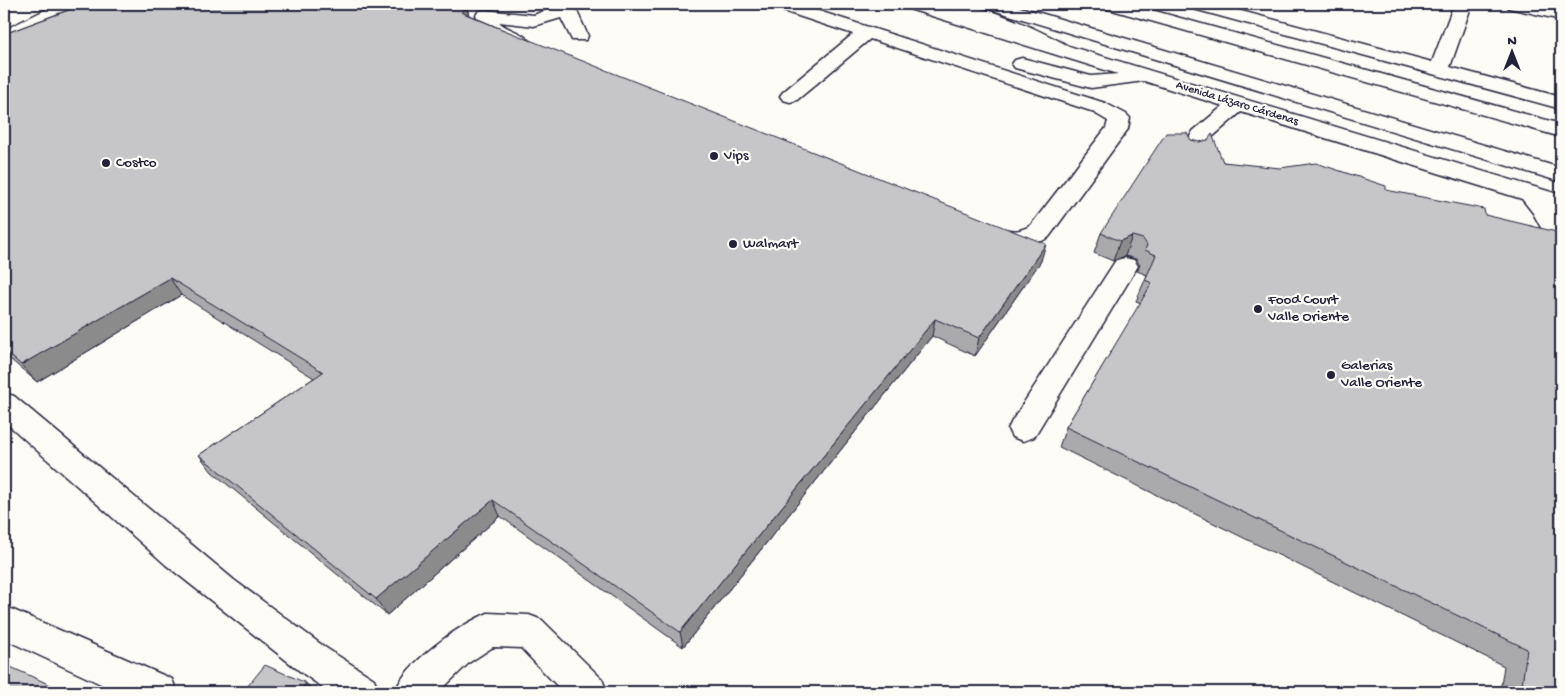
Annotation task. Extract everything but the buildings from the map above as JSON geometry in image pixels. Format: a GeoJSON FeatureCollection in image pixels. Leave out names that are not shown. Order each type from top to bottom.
{"type":"FeatureCollection","features":[{"type":"Feature","properties":{"kind":"main road"},"geometry":{"type":"LineString","coordinates":[[4,38],[71,4]]}},
{"type":"Feature","properties":{"kind":"main road"},"geometry":{"type":"LineString","coordinates":[[484,11],[502,12],[510,4]]}},
{"type":"Feature","properties":{"kind":"main road"},"geometry":{"type":"LineString","coordinates":[[780,4],[1098,107],[1120,118],[1117,129],[1040,231],[1031,238],[1010,240],[978,228]]}},
{"type":"Feature","properties":{"kind":"main road","name":"Avenida Lázaro Cárdenas"},"geometry":{"type":"LineString","coordinates":[[912,4],[1561,203]]}},
{"type":"Feature","properties":{"kind":"main road"},"geometry":{"type":"LineString","coordinates":[[950,4],[1031,34],[1058,48]]}},
{"type":"Feature","properties":{"kind":"main road","name":"Avenida Lázaro Cárdenas"},"geometry":{"type":"LineString","coordinates":[[992,4],[1561,175]]}},
{"type":"Feature","properties":{"kind":"main road"},"geometry":{"type":"LineString","coordinates":[[1111,4],[1561,131]]}},
{"type":"Feature","properties":{"kind":"main road"},"geometry":{"type":"LineString","coordinates":[[1196,4],[1561,103]]}},
{"type":"Feature","properties":{"kind":"main road"},"geometry":{"type":"LineString","coordinates":[[1439,70],[1463,4]]}},
{"type":"Feature","properties":{"kind":"main road"},"geometry":{"type":"LineString","coordinates":[[1515,4],[1561,15]]}},
{"type":"Feature","properties":{"kind":"main road"},"geometry":{"type":"LineString","coordinates":[[484,11],[529,22],[546,19],[570,6],[572,24],[579,36]]}},
{"type":"Feature","properties":{"kind":"main road"},"geometry":{"type":"LineString","coordinates":[[484,11],[490,24],[498,32],[540,50]]}},
{"type":"Feature","properties":{"kind":"main road"},"geometry":{"type":"LineString","coordinates":[[781,92],[858,29]]}},
{"type":"Feature","properties":{"kind":"main road"},"geometry":{"type":"LineString","coordinates":[[971,55],[992,56],[1091,82],[1124,81],[1147,76]]}},
{"type":"Feature","properties":{"kind":"main road"},"geometry":{"type":"LineString","coordinates":[[1192,153],[1202,136],[1237,104]]}},
{"type":"Feature","properties":{"kind":"main road"},"geometry":{"type":"LineString","coordinates":[[1530,193],[1544,211],[1560,251]]}},
{"type":"Feature","properties":{"kind":"main road"},"geometry":{"type":"LineString","coordinates":[[1023,429],[1125,266]]}},
{"type":"Feature","properties":{"kind":"main road"},"geometry":{"type":"LineString","coordinates":[[4,404],[159,540],[312,661],[361,692]]}},
{"type":"Feature","properties":{"kind":"main road"},"geometry":{"type":"LineString","coordinates":[[4,622],[159,692]]}},
{"type":"Feature","properties":{"kind":"main road"},"geometry":{"type":"LineString","coordinates":[[413,692],[457,650],[488,630],[529,632],[589,692]]}},
{"type":"Feature","properties":{"kind":"place","name":"Vips"},"geometry":{"type":"Point","coordinates":[714,156]}},
{"type":"Feature","properties":{"kind":"place","name":"Costco"},"geometry":{"type":"Point","coordinates":[106,163]}},
{"type":"Feature","properties":{"kind":"place","name":"Walmart"},"geometry":{"type":"Point","coordinates":[733,244]}},
{"type":"Feature","properties":{"kind":"place","name":"Food Court Valle Oriente"},"geometry":{"type":"Point","coordinates":[1258,309]}},
{"type":"Feature","properties":{"kind":"place","name":"Galerias Valle Oriente"},"geometry":{"type":"Point","coordinates":[1331,375]}}]}
